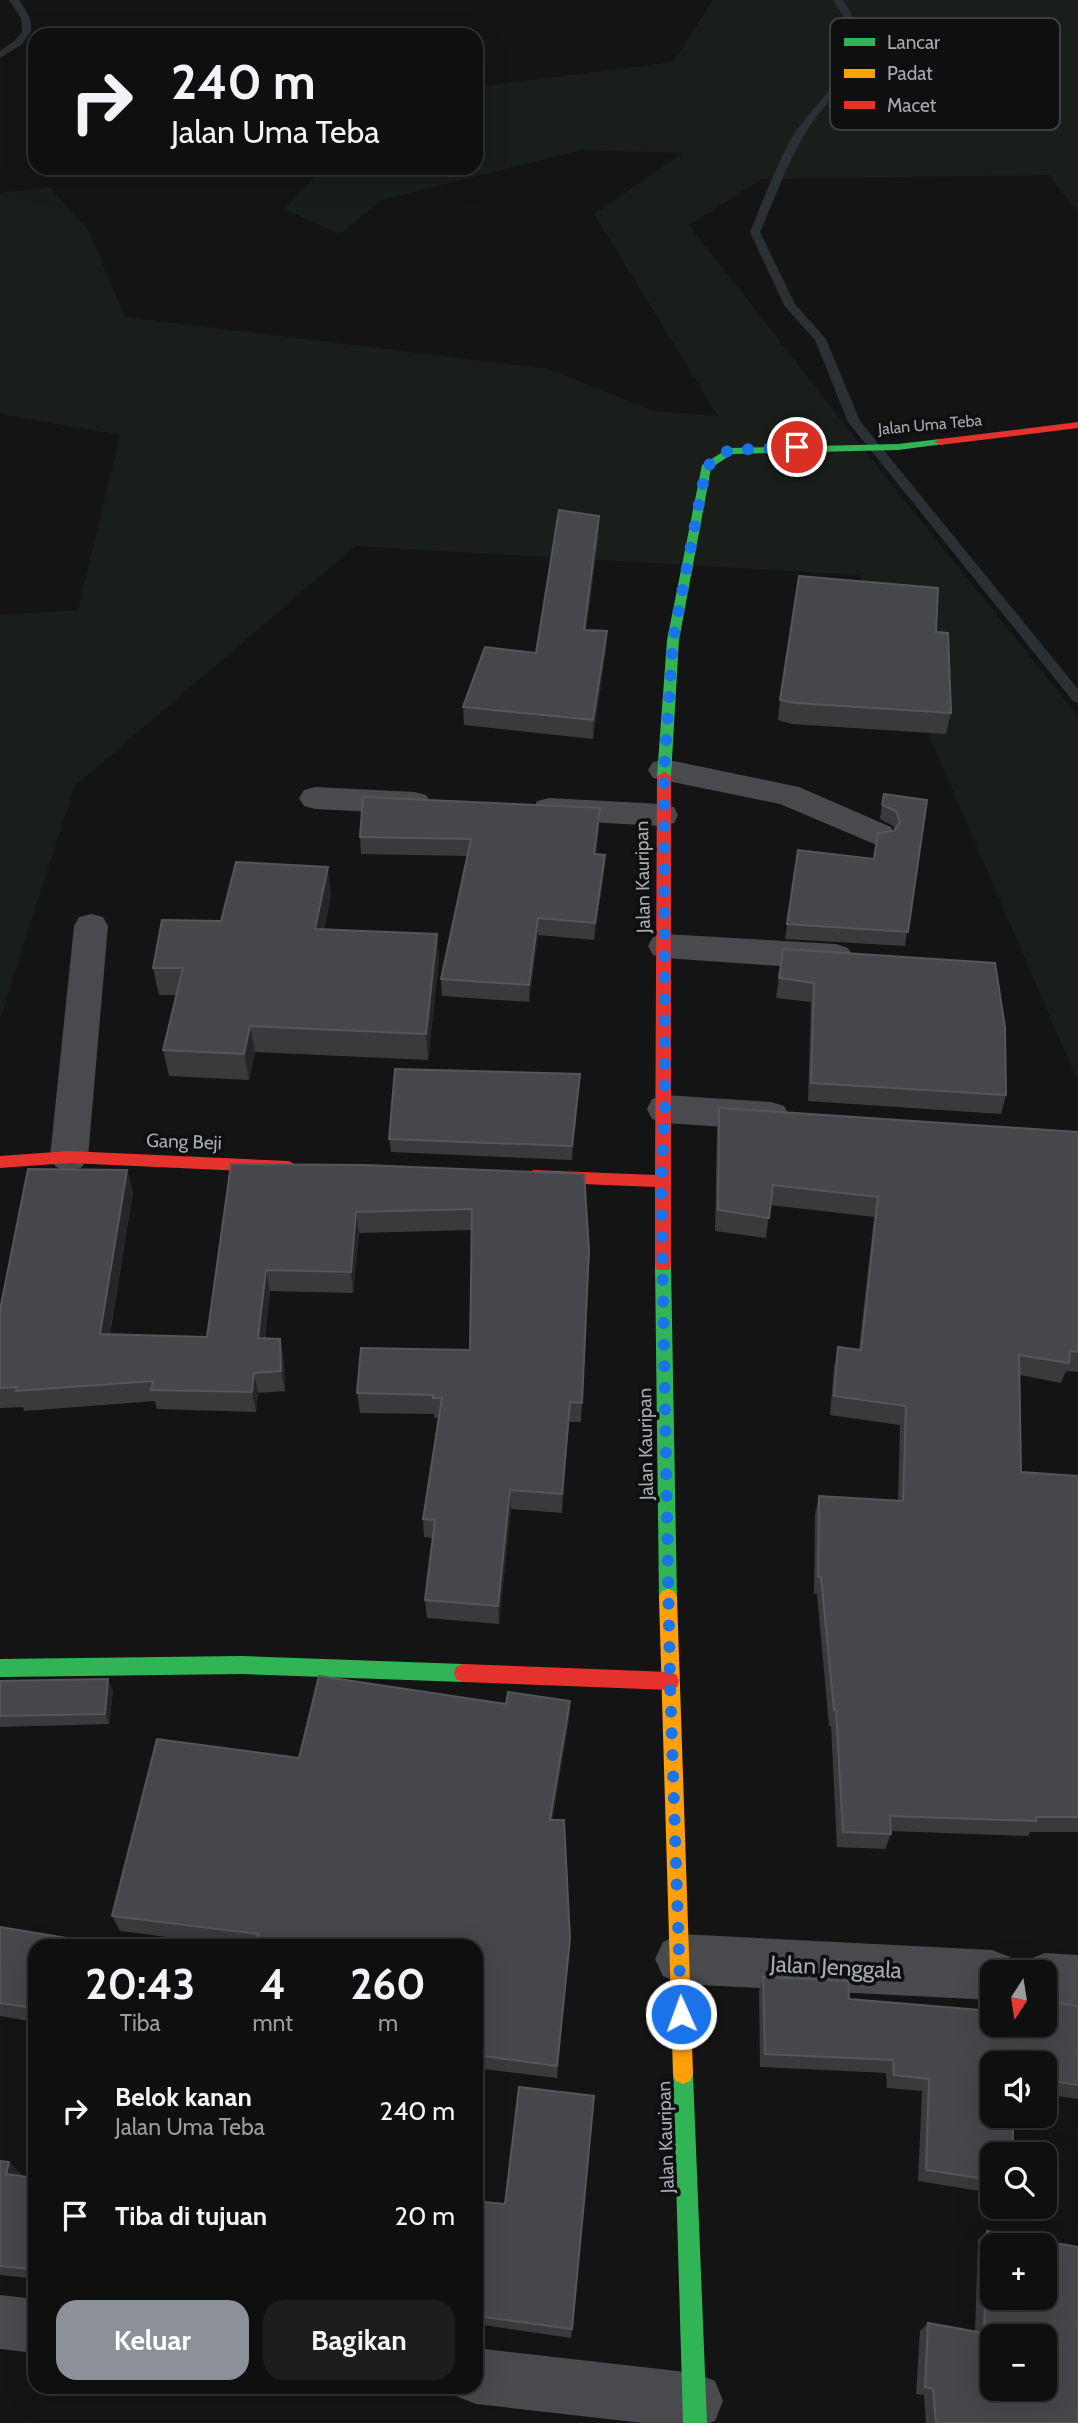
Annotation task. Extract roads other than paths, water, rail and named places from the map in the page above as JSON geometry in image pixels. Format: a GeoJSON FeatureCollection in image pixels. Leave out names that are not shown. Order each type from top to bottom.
{"type":"FeatureCollection","features":[{"type":"Feature","properties":{"kind":"street","name":"Jalan Uma Teba"},"geometry":{"type":"LineString","coordinates":[[706,467],[729,450],[775,447],[898,447],[1078,425]]}},
{"type":"Feature","properties":{"kind":"street","name":"Jalan Kauripan"},"geometry":{"type":"LineString","coordinates":[[695,2412],[670,1681],[661,1181],[665,1109],[662,815],[673,640],[706,467]]}},
{"type":"Feature","properties":{"kind":"street"},"geometry":{"type":"LineString","coordinates":[[664,771],[788,795],[879,835]]}},
{"type":"Feature","properties":{"kind":"street"},"geometry":{"type":"LineString","coordinates":[[316,798],[440,804]]}},
{"type":"Feature","properties":{"kind":"street"},"geometry":{"type":"LineString","coordinates":[[523,808],[662,815]]}},
{"type":"Feature","properties":{"kind":"street"},"geometry":{"type":"LineString","coordinates":[[69,1157],[91,926]]}},
{"type":"Feature","properties":{"kind":"street"},"geometry":{"type":"LineString","coordinates":[[665,946],[871,959]]}},
{"type":"Feature","properties":{"kind":"street"},"geometry":{"type":"LineString","coordinates":[[665,1109],[801,1118]]}},
{"type":"Feature","properties":{"kind":"street","name":"Gang Beji"},"geometry":{"type":"LineString","coordinates":[[0,1162],[69,1157],[309,1167]]}},
{"type":"Feature","properties":{"kind":"street"},"geometry":{"type":"LineString","coordinates":[[512,1175],[661,1181]]}},
{"type":"Feature","properties":{"kind":"street"},"geometry":{"type":"LineString","coordinates":[[0,1668],[242,1665],[670,1681]]}},
{"type":"Feature","properties":{"kind":"street","name":"Jalan Jenggala"},"geometry":{"type":"LineString","coordinates":[[680,1959],[980,1974]]}},
{"type":"Feature","properties":{"kind":"street"},"geometry":{"type":"LineString","coordinates":[[1057,1979],[1078,1980]]}},
{"type":"Feature","properties":{"kind":"street"},"geometry":{"type":"LineString","coordinates":[[0,2322],[28,2325]]}},
{"type":"Feature","properties":{"kind":"street"},"geometry":{"type":"LineString","coordinates":[[483,2377],[695,2412]]}},
{"type":"Feature","properties":{"kind":"waterway"},"geometry":{"type":"LineString","coordinates":[[0,55],[18,43],[27,32],[26,18],[14,0]]}},
{"type":"Feature","properties":{"kind":"waterway"},"geometry":{"type":"LineString","coordinates":[[838,0],[850,18]]}},
{"type":"Feature","properties":{"kind":"waterway"},"geometry":{"type":"LineString","coordinates":[[830,94],[797,138],[755,232],[790,305],[820,339],[854,422],[1078,698]]}}]}
